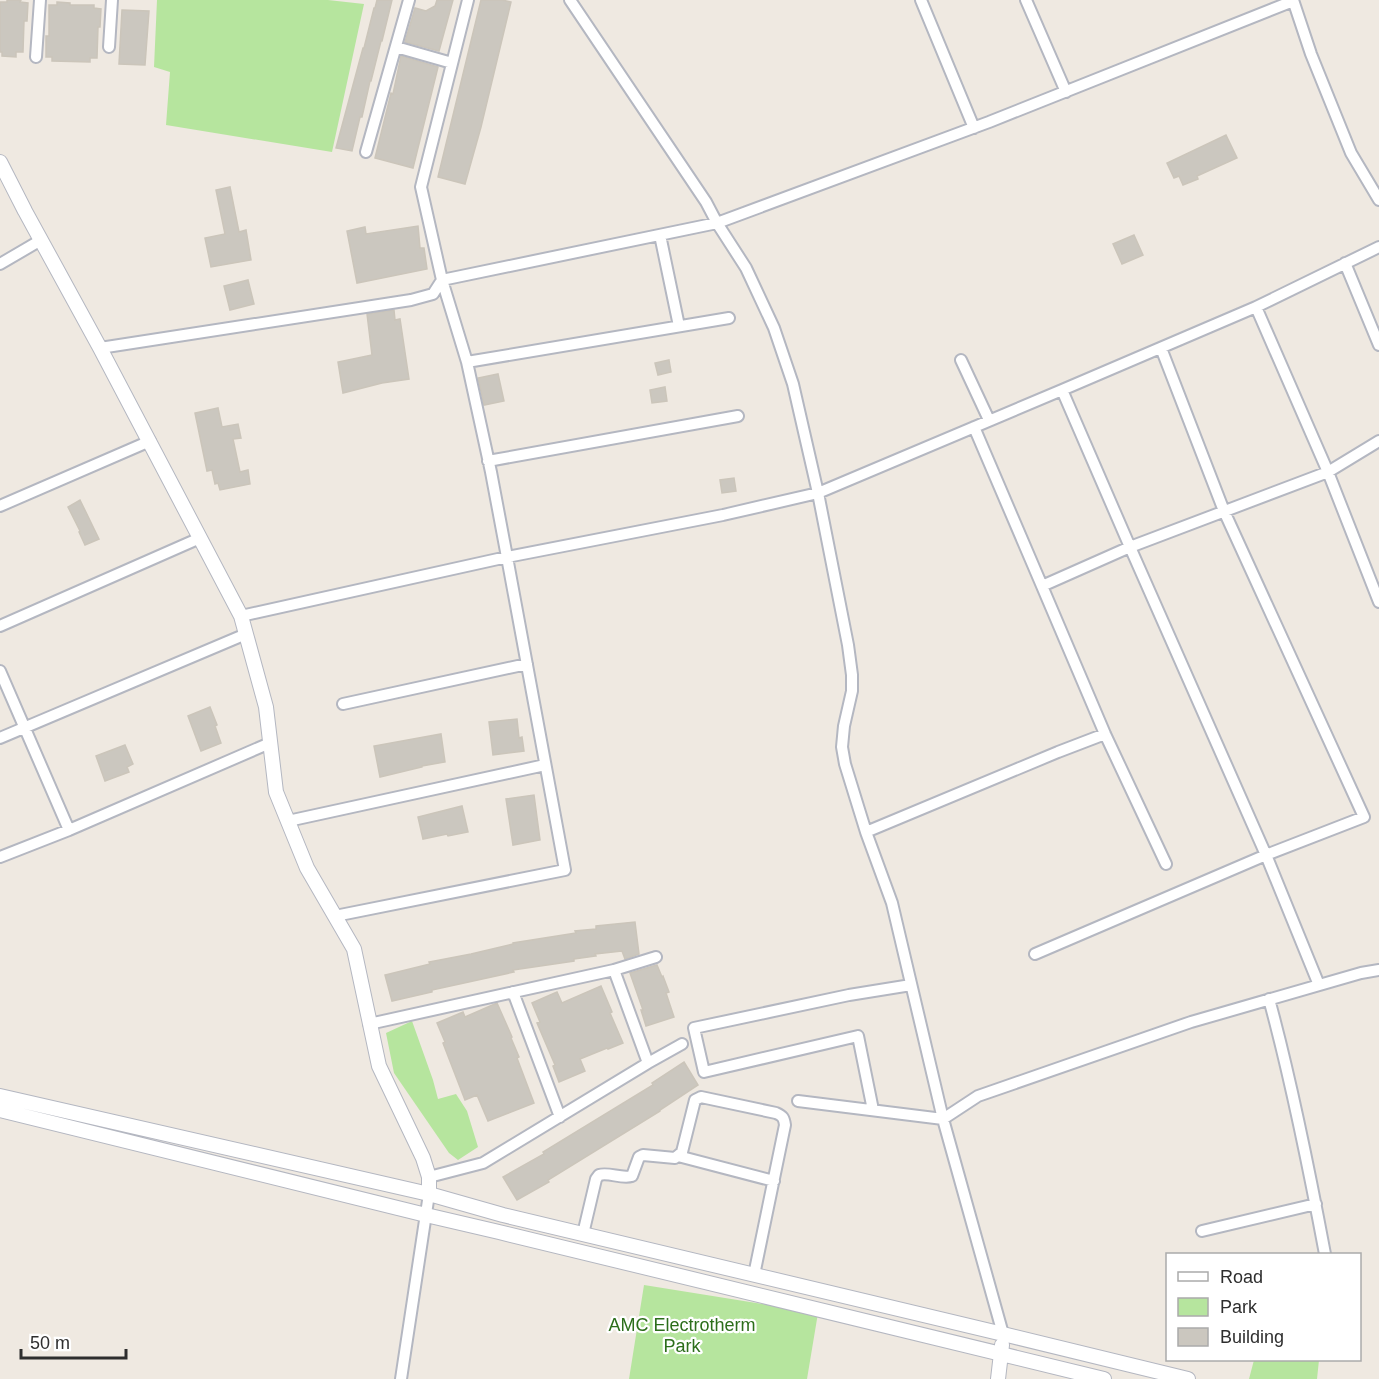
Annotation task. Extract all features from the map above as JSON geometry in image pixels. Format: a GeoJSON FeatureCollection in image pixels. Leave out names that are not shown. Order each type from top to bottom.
{"type":"FeatureCollection","features":[{"type":"Feature","properties":{"kind":"street"},"geometry":{"type":"LineString","coordinates":[[36,57],[40,0]]}},
{"type":"Feature","properties":{"kind":"street"},"geometry":{"type":"LineString","coordinates":[[109,46],[112,0]]}},
{"type":"Feature","properties":{"kind":"street"},"geometry":{"type":"LineString","coordinates":[[366,152],[409,0]]}},
{"type":"Feature","properties":{"kind":"street"},"geometry":{"type":"LineString","coordinates":[[335,916],[565,870],[488,461],[467,362],[442,280],[421,187],[468,0]]}},
{"type":"Feature","properties":{"kind":"street"},"geometry":{"type":"LineString","coordinates":[[570,0],[706,202],[746,268],[774,328],[793,384],[818,493],[848,645],[852,692],[844,726],[842,747],[845,764],[866,832],[892,903],[943,1119],[1003,1334],[998,1379]]}},
{"type":"Feature","properties":{"kind":"street"},"geometry":{"type":"LineString","coordinates":[[921,0],[974,128]]}},
{"type":"Feature","properties":{"kind":"street"},"geometry":{"type":"LineString","coordinates":[[1026,0],[1066,92]]}},
{"type":"Feature","properties":{"kind":"street"},"geometry":{"type":"LineString","coordinates":[[100,348],[411,300],[433,294],[442,280],[717,223],[974,128],[1293,1],[1311,54],[1351,153],[1375,184],[1379,200]]}},
{"type":"Feature","properties":{"kind":"street"},"geometry":{"type":"LineString","coordinates":[[396,47],[452,63]]}},
{"type":"Feature","properties":{"kind":"street"},"geometry":{"type":"LineString","coordinates":[[1,165],[241,615],[266,706],[276,792],[307,867],[354,949],[380,1066],[423,1158],[429,1177],[429,1194],[401,1379]]}},
{"type":"Feature","properties":{"kind":"street"},"geometry":{"type":"LineString","coordinates":[[660,235],[679,326]]}},
{"type":"Feature","properties":{"kind":"street"},"geometry":{"type":"LineString","coordinates":[[0,264],[41,240]]}},
{"type":"Feature","properties":{"kind":"street"},"geometry":{"type":"LineString","coordinates":[[241,615],[507,557],[723,515],[818,493],[1256,307],[1379,247]]}},
{"type":"Feature","properties":{"kind":"street"},"geometry":{"type":"LineString","coordinates":[[1345,263],[1379,345]]}},
{"type":"Feature","properties":{"kind":"street"},"geometry":{"type":"LineString","coordinates":[[1256,307],[1328,471],[1379,602]]}},
{"type":"Feature","properties":{"kind":"street"},"geometry":{"type":"LineString","coordinates":[[467,362],[729,318]]}},
{"type":"Feature","properties":{"kind":"street"},"geometry":{"type":"LineString","coordinates":[[1035,954],[1266,855],[1365,817],[1224,511],[1161,348]]}},
{"type":"Feature","properties":{"kind":"street"},"geometry":{"type":"LineString","coordinates":[[961,360],[989,420]]}},
{"type":"Feature","properties":{"kind":"street"},"geometry":{"type":"LineString","coordinates":[[1062,390],[1266,855],[1319,985]]}},
{"type":"Feature","properties":{"kind":"street"},"geometry":{"type":"LineString","coordinates":[[488,461],[738,417]]}},
{"type":"Feature","properties":{"kind":"street"},"geometry":{"type":"LineString","coordinates":[[974,427],[1105,734],[1166,864]]}},
{"type":"Feature","properties":{"kind":"street"},"geometry":{"type":"LineString","coordinates":[[0,506],[150,441]]}},
{"type":"Feature","properties":{"kind":"street"},"geometry":{"type":"LineString","coordinates":[[1042,586],[1130,547],[1328,471],[1379,441]]}},
{"type":"Feature","properties":{"kind":"street"},"geometry":{"type":"LineString","coordinates":[[0,626],[200,538]]}},
{"type":"Feature","properties":{"kind":"street"},"geometry":{"type":"LineString","coordinates":[[0,738],[246,634]]}},
{"type":"Feature","properties":{"kind":"street"},"geometry":{"type":"LineString","coordinates":[[343,704],[527,664]]}},
{"type":"Feature","properties":{"kind":"street"},"geometry":{"type":"LineString","coordinates":[[0,671],[69,830]]}},
{"type":"Feature","properties":{"kind":"street"},"geometry":{"type":"LineString","coordinates":[[866,832],[1105,734]]}},
{"type":"Feature","properties":{"kind":"street"},"geometry":{"type":"LineString","coordinates":[[0,857],[69,830],[270,742]]}},
{"type":"Feature","properties":{"kind":"street"},"geometry":{"type":"LineString","coordinates":[[288,821],[545,765]]}},
{"type":"Feature","properties":{"kind":"street"},"geometry":{"type":"LineString","coordinates":[[369,1024],[614,970],[656,957]]}},
{"type":"Feature","properties":{"kind":"street"},"geometry":{"type":"LineString","coordinates":[[614,970],[648,1063]]}},
{"type":"Feature","properties":{"kind":"street"},"geometry":{"type":"LineString","coordinates":[[798,1101],[943,1119],[978,1096],[1191,1022],[1361,973],[1379,970]]}},
{"type":"Feature","properties":{"kind":"street"},"geometry":{"type":"LineString","coordinates":[[873,1110],[858,1036],[704,1072],[694,1028],[849,994],[911,986]]}},
{"type":"Feature","properties":{"kind":"street"},"geometry":{"type":"LineString","coordinates":[[513,992],[561,1117]]}},
{"type":"Feature","properties":{"kind":"street"},"geometry":{"type":"LineString","coordinates":[[1269,999],[1316,1204],[1325,1253]]}},
{"type":"Feature","properties":{"kind":"street"},"geometry":{"type":"LineString","coordinates":[[429,1177],[483,1163],[682,1044]]}},
{"type":"Feature","properties":{"kind":"street"},"geometry":{"type":"LineString","coordinates":[[0,1096],[429,1194],[503,1215],[1188,1379]]}},
{"type":"Feature","properties":{"kind":"street"},"geometry":{"type":"LineString","coordinates":[[583,1234],[598,1175],[632,1176],[639,1157],[643,1155],[675,1158],[678,1156],[682,1152],[695,1100],[701,1097],[776,1113],[784,1119],[785,1125],[754,1275]]}},
{"type":"Feature","properties":{"kind":"street"},"geometry":{"type":"LineString","coordinates":[[0,1110],[1104,1379]]}},
{"type":"Feature","properties":{"kind":"street"},"geometry":{"type":"LineString","coordinates":[[678,1156],[774,1181]]}},
{"type":"Feature","properties":{"kind":"street"},"geometry":{"type":"LineString","coordinates":[[1202,1231],[1316,1204]]}},
{"type":"Feature","properties":{"kind":"green space"},"geometry":{"type":"Polygon","coordinates":[[[157,0],[328,0],[364,4],[332,152],[166,125],[170,72],[154,67],[157,0]]]}},
{"type":"Feature","properties":{"kind":"green space"},"geometry":{"type":"Polygon","coordinates":[[[412,1021],[438,1099],[456,1094],[467,1111],[478,1147],[458,1160],[449,1153],[394,1073],[386,1033],[412,1021]]]}},
{"type":"Feature","properties":{"kind":"green space","name":"AMC Electrotherm Park"},"geometry":{"type":"Polygon","coordinates":[[[644,1285],[818,1313],[807,1379],[629,1379],[644,1285]]]}},
{"type":"Feature","properties":{"kind":"green space"},"geometry":{"type":"Polygon","coordinates":[[[1254,1361],[1319,1361],[1317,1379],[1249,1379],[1254,1361]]]}},
{"type":"Feature","properties":{"kind":"building"},"geometry":{"type":"Polygon","coordinates":[[[7,0],[21,0],[20,2],[28,3],[27,21],[24,21],[23,52],[16,52],[16,57],[2,56],[0,52],[0,2],[7,2],[7,0]]]}},
{"type":"Feature","properties":{"kind":"building"},"geometry":{"type":"Polygon","coordinates":[[[377,0],[392,0],[362,117],[360,117],[352,151],[336,148],[374,8],[377,0]]]}},
{"type":"Feature","properties":{"kind":"building"},"geometry":{"type":"Polygon","coordinates":[[[437,0],[453,0],[439,51],[405,42],[415,8],[426,11],[435,6],[437,0]]]}},
{"type":"Feature","properties":{"kind":"building"},"geometry":{"type":"Polygon","coordinates":[[[481,0],[511,2],[465,184],[438,177],[481,0]]]}},
{"type":"Feature","properties":{"kind":"building"},"geometry":{"type":"Polygon","coordinates":[[[57,2],[70,3],[70,5],[94,5],[94,8],[101,9],[97,58],[90,58],[90,62],[52,61],[52,57],[46,57],[49,5],[57,5],[57,2]]]}},
{"type":"Feature","properties":{"kind":"building"},"geometry":{"type":"Polygon","coordinates":[[[122,10],[149,11],[145,65],[119,64],[122,10]]]}},
{"type":"Feature","properties":{"kind":"building"},"geometry":{"type":"Polygon","coordinates":[[[401,56],[438,67],[413,168],[375,158],[401,56]]]}},
{"type":"Feature","properties":{"kind":"building"},"geometry":{"type":"Polygon","coordinates":[[[1226,135],[1237,158],[1183,185],[1179,176],[1174,178],[1167,163],[1226,135]]]}},
{"type":"Feature","properties":{"kind":"building"},"geometry":{"type":"Polygon","coordinates":[[[230,187],[239,232],[246,230],[251,260],[211,267],[205,238],[225,234],[216,190],[230,187]]]}},
{"type":"Feature","properties":{"kind":"building"},"geometry":{"type":"Polygon","coordinates":[[[418,226],[420,248],[424,248],[427,269],[357,283],[347,231],[365,227],[366,234],[418,226]]]}},
{"type":"Feature","properties":{"kind":"building"},"geometry":{"type":"Polygon","coordinates":[[[1134,235],[1143,255],[1122,264],[1113,244],[1134,235]]]}},
{"type":"Feature","properties":{"kind":"building"},"geometry":{"type":"Polygon","coordinates":[[[248,280],[254,304],[230,310],[224,286],[248,280]]]}},
{"type":"Feature","properties":{"kind":"building"},"geometry":{"type":"Polygon","coordinates":[[[394,310],[395,320],[400,319],[409,379],[343,393],[338,362],[372,355],[367,314],[394,310]]]}},
{"type":"Feature","properties":{"kind":"building"},"geometry":{"type":"Polygon","coordinates":[[[669,360],[671,372],[658,375],[655,363],[669,360]]]}},
{"type":"Feature","properties":{"kind":"building"},"geometry":{"type":"Polygon","coordinates":[[[498,374],[504,401],[484,405],[478,378],[498,374]]]}},
{"type":"Feature","properties":{"kind":"building"},"geometry":{"type":"Polygon","coordinates":[[[665,387],[667,401],[652,403],[650,390],[665,387]]]}},
{"type":"Feature","properties":{"kind":"building"},"geometry":{"type":"Polygon","coordinates":[[[218,408],[222,427],[238,424],[241,438],[233,439],[240,472],[248,470],[250,484],[220,490],[218,483],[215,484],[212,470],[207,471],[195,413],[218,408]]]}},
{"type":"Feature","properties":{"kind":"building"},"geometry":{"type":"Polygon","coordinates":[[[734,478],[736,491],[722,493],[720,480],[734,478]]]}},
{"type":"Feature","properties":{"kind":"building"},"geometry":{"type":"Polygon","coordinates":[[[80,500],[99,539],[85,545],[68,507],[80,500]]]}},
{"type":"Feature","properties":{"kind":"building"},"geometry":{"type":"Polygon","coordinates":[[[210,707],[221,743],[201,751],[188,716],[210,707]]]}},
{"type":"Feature","properties":{"kind":"building"},"geometry":{"type":"Polygon","coordinates":[[[517,719],[519,738],[522,737],[524,751],[493,755],[489,722],[517,719]]]}},
{"type":"Feature","properties":{"kind":"building"},"geometry":{"type":"Polygon","coordinates":[[[441,734],[445,762],[380,777],[374,746],[441,734]]]}},
{"type":"Feature","properties":{"kind":"building"},"geometry":{"type":"Polygon","coordinates":[[[125,745],[133,764],[127,767],[129,772],[105,781],[96,756],[125,745]]]}},
{"type":"Feature","properties":{"kind":"building"},"geometry":{"type":"Polygon","coordinates":[[[534,795],[540,840],[513,845],[506,799],[534,795]]]}},
{"type":"Feature","properties":{"kind":"building"},"geometry":{"type":"Polygon","coordinates":[[[462,806],[468,832],[423,839],[418,817],[462,806]]]}},
{"type":"Feature","properties":{"kind":"building"},"geometry":{"type":"Polygon","coordinates":[[[635,922],[639,954],[625,959],[622,951],[595,954],[596,956],[574,959],[574,961],[513,970],[514,972],[392,1001],[385,975],[430,964],[429,962],[513,943],[596,929],[596,926],[635,922]]]}},
{"type":"Feature","properties":{"kind":"building"},"geometry":{"type":"Polygon","coordinates":[[[657,965],[669,992],[666,993],[674,1017],[646,1026],[630,973],[657,965]]]}},
{"type":"Feature","properties":{"kind":"building"},"geometry":{"type":"Polygon","coordinates":[[[601,986],[623,1043],[580,1059],[585,1071],[559,1082],[532,1003],[557,992],[562,1003],[601,986]]]}},
{"type":"Feature","properties":{"kind":"building"},"geometry":{"type":"Polygon","coordinates":[[[497,1003],[512,1037],[519,1057],[517,1058],[534,1103],[488,1121],[477,1095],[465,1100],[437,1023],[463,1012],[465,1017],[497,1003]]]}},
{"type":"Feature","properties":{"kind":"building"},"geometry":{"type":"Polygon","coordinates":[[[684,1062],[698,1085],[548,1180],[549,1182],[517,1200],[503,1177],[544,1154],[543,1152],[653,1085],[652,1083],[684,1062]]]}}]}
